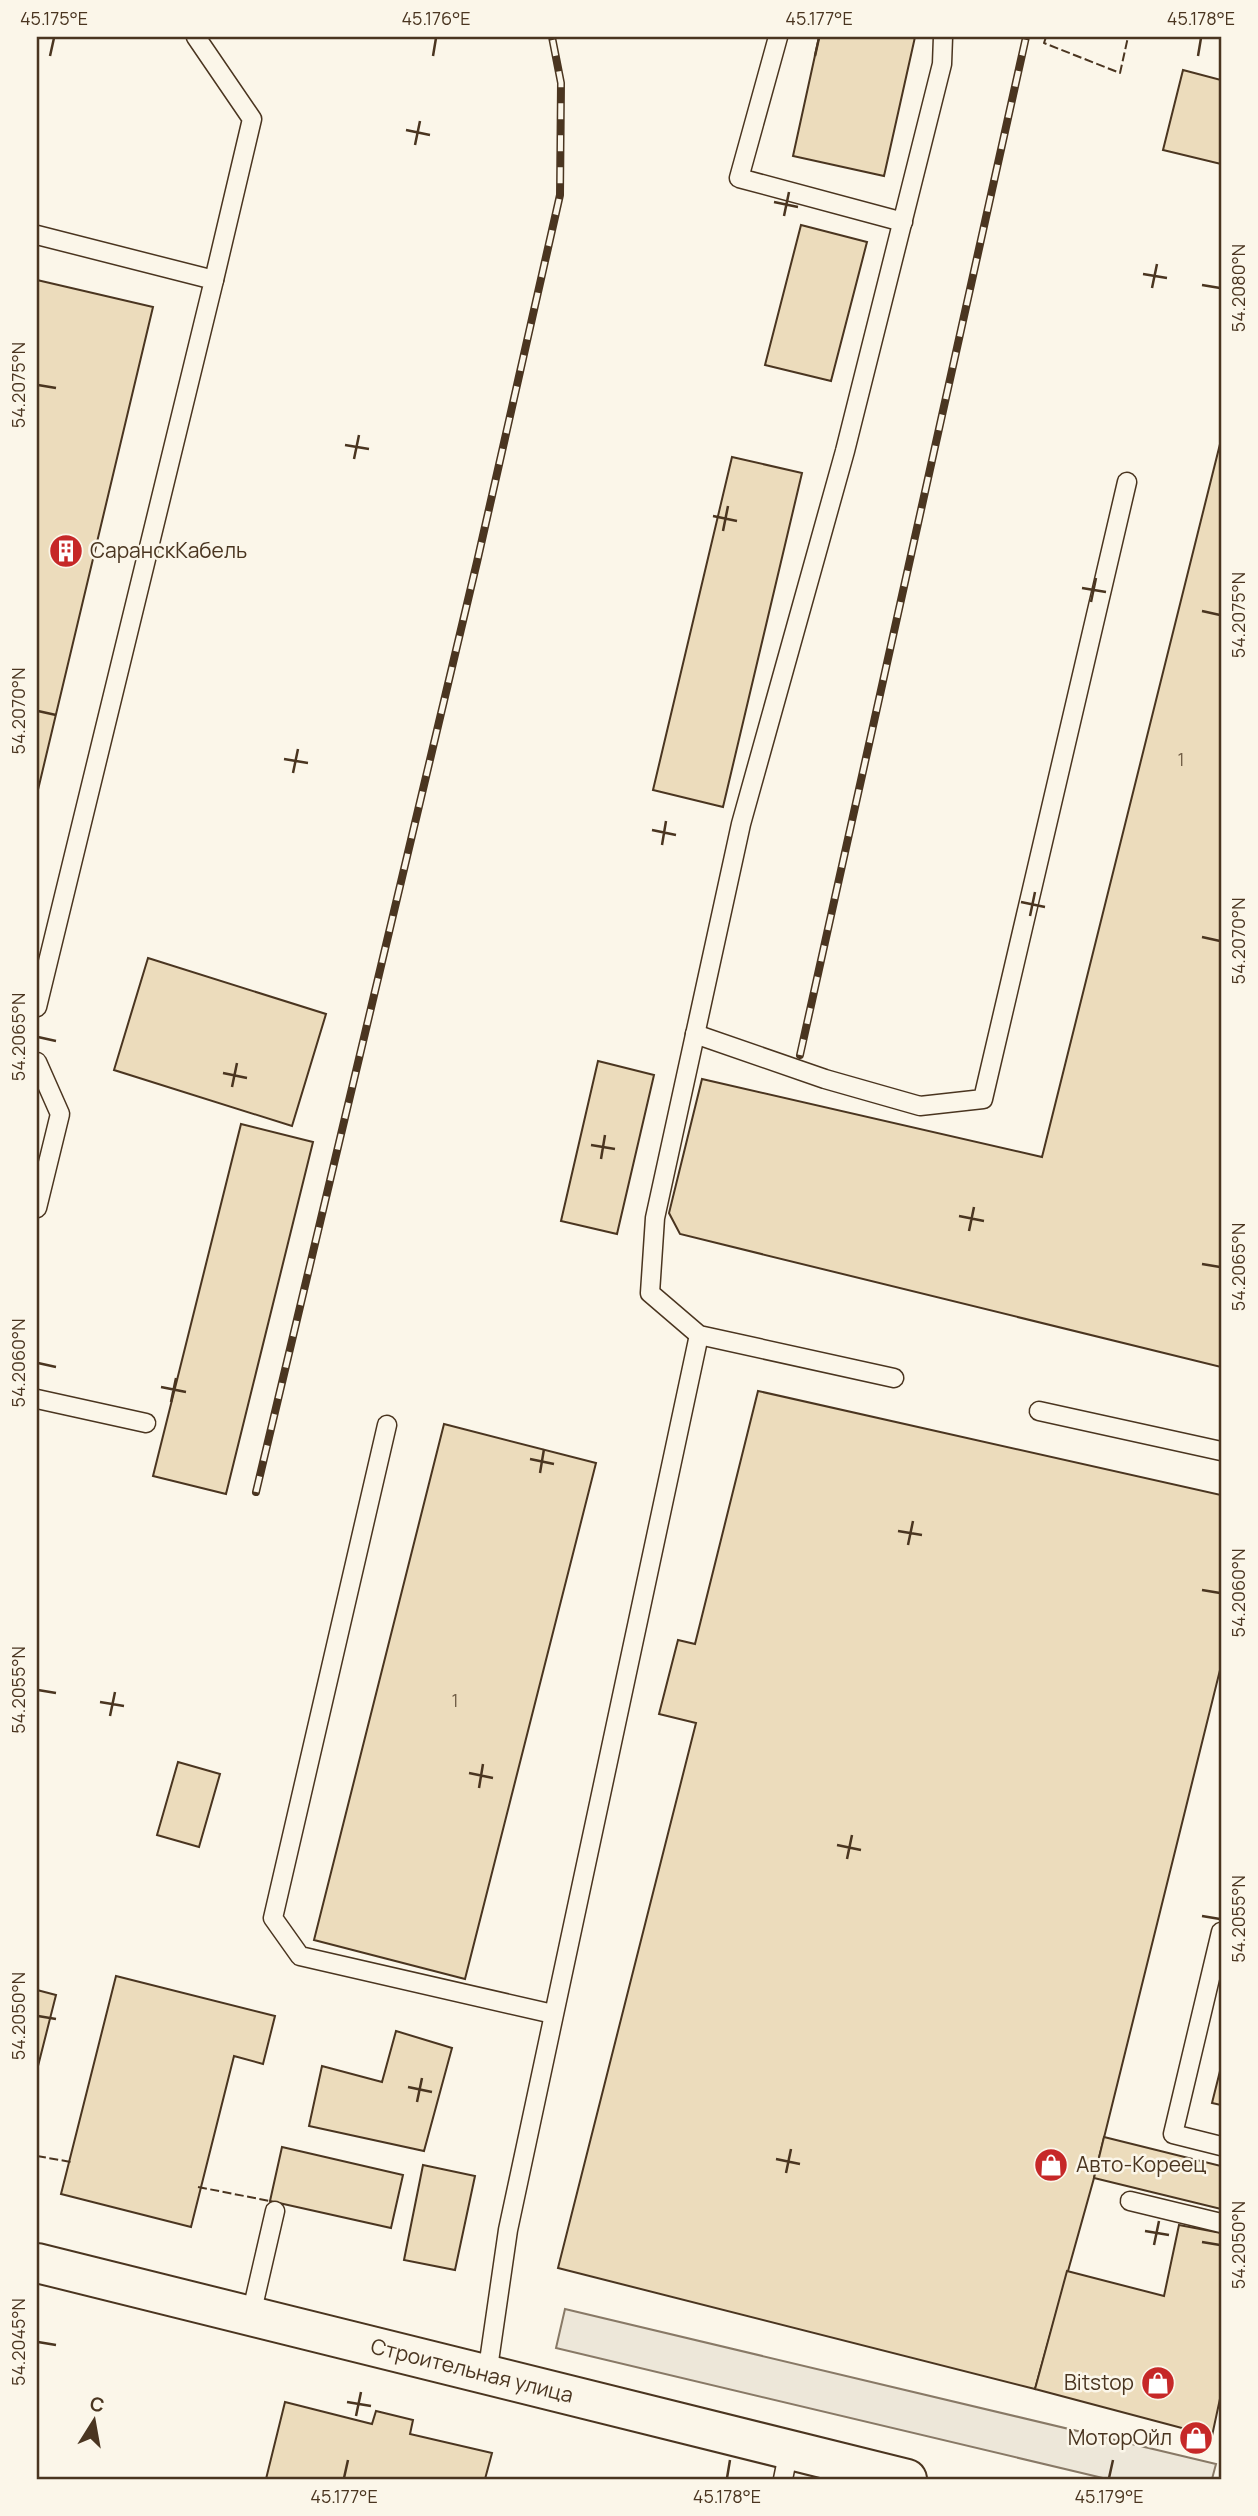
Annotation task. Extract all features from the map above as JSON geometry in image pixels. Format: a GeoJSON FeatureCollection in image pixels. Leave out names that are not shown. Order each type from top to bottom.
{"type":"FeatureCollection","features":[{"type":"Feature","properties":{"kind":"street","name":"Строительная улица"},"geometry":{"type":"LineString","coordinates":[[37,2263],[488,2375],[786,2465],[907,2479]]}},
{"type":"Feature","properties":{"kind":"lane"},"geometry":{"type":"LineString","coordinates":[[37,1007],[251,119],[196,37]]}},
{"type":"Feature","properties":{"kind":"lane"},"geometry":{"type":"LineString","coordinates":[[778,37],[739,178],[903,222]]}},
{"type":"Feature","properties":{"kind":"lane"},"geometry":{"type":"LineString","coordinates":[[894,1378],[698,1335],[650,1293],[655,1218],[741,824],[845,451],[942,64],[943,37]]}},
{"type":"Feature","properties":{"kind":"lane"},"geometry":{"type":"LineString","coordinates":[[37,235],[214,280]]}},
{"type":"Feature","properties":{"kind":"lane"},"geometry":{"type":"LineString","coordinates":[[695,1034],[825,1079],[920,1106],[983,1099],[1127,482]]}},
{"type":"Feature","properties":{"kind":"lane"},"geometry":{"type":"LineString","coordinates":[[37,1062],[60,1114],[37,1208]]}},
{"type":"Feature","properties":{"kind":"lane"},"geometry":{"type":"LineString","coordinates":[[488,2375],[508,2230],[698,1335]]}},
{"type":"Feature","properties":{"kind":"lane"},"geometry":{"type":"LineString","coordinates":[[37,1399],[146,1423]]}},
{"type":"Feature","properties":{"kind":"lane"},"geometry":{"type":"LineString","coordinates":[[1039,1410],[1221,1451]]}},
{"type":"Feature","properties":{"kind":"lane"},"geometry":{"type":"LineString","coordinates":[[387,1425],[273,1918],[300,1956],[553,2014]]}},
{"type":"Feature","properties":{"kind":"lane"},"geometry":{"type":"LineString","coordinates":[[1221,1932],[1173,2134],[1221,2146]]}},
{"type":"Feature","properties":{"kind":"lane"},"geometry":{"type":"LineString","coordinates":[[1130,2201],[1221,2223]]}},
{"type":"Feature","properties":{"kind":"lane"},"geometry":{"type":"LineString","coordinates":[[251,2315],[275,2210]]}},
{"type":"Feature","properties":{"kind":"shaded area"},"geometry":{"type":"Polygon","coordinates":[[[565,2309],[1216,2464],[1212,2479],[1107,2479],[556,2348],[565,2309]]]}},
{"type":"Feature","properties":{"kind":"building"},"geometry":{"type":"Polygon","coordinates":[[[819,37],[915,37],[884,176],[793,156],[819,37]]]}},
{"type":"Feature","properties":{"kind":"building"},"geometry":{"type":"Polygon","coordinates":[[[1183,70],[1221,80],[1221,164],[1163,150],[1183,70]]]}},
{"type":"Feature","properties":{"kind":"building"},"geometry":{"type":"Polygon","coordinates":[[[801,225],[867,242],[831,381],[765,365],[801,225]]]}},
{"type":"Feature","properties":{"kind":"building","name":"СаранскКабель"},"geometry":{"type":"Polygon","coordinates":[[[37,280],[153,307],[37,794],[37,280]]]}},
{"type":"Feature","properties":{"kind":"building"},"geometry":{"type":"Polygon","coordinates":[[[1221,440],[1221,1367],[680,1234],[669,1213],[702,1079],[1042,1157],[1221,440]]]}},
{"type":"Feature","properties":{"kind":"building"},"geometry":{"type":"Polygon","coordinates":[[[732,457],[802,473],[723,807],[653,790],[732,457]]]}},
{"type":"Feature","properties":{"kind":"building"},"geometry":{"type":"Polygon","coordinates":[[[148,958],[326,1014],[292,1126],[114,1070],[148,958]]]}},
{"type":"Feature","properties":{"kind":"building"},"geometry":{"type":"Polygon","coordinates":[[[598,1061],[654,1075],[617,1234],[561,1221],[598,1061]]]}},
{"type":"Feature","properties":{"kind":"building"},"geometry":{"type":"Polygon","coordinates":[[[241,1124],[313,1142],[226,1494],[153,1476],[241,1124]]]}},
{"type":"Feature","properties":{"kind":"building"},"geometry":{"type":"Polygon","coordinates":[[[758,1391],[1221,1495],[1221,1666],[1094,2178],[1035,2389],[558,2268],[696,1723],[659,1714],[678,1640],[695,1644],[758,1391]]]}},
{"type":"Feature","properties":{"kind":"building"},"geometry":{"type":"Polygon","coordinates":[[[444,1424],[596,1463],[465,1979],[314,1940],[444,1424]]]}},
{"type":"Feature","properties":{"kind":"building"},"geometry":{"type":"Polygon","coordinates":[[[178,1762],[220,1774],[199,1847],[157,1835],[178,1762]]]}},
{"type":"Feature","properties":{"kind":"building"},"geometry":{"type":"Polygon","coordinates":[[[116,1976],[275,2016],[263,2064],[234,2056],[191,2227],[61,2194],[116,1976]]]}},
{"type":"Feature","properties":{"kind":"building"},"geometry":{"type":"Polygon","coordinates":[[[37,1990],[56,1995],[37,2070],[37,1990]]]}},
{"type":"Feature","properties":{"kind":"building"},"geometry":{"type":"Polygon","coordinates":[[[396,2031],[452,2048],[424,2151],[309,2126],[322,2066],[382,2082],[396,2031]]]}},
{"type":"Feature","properties":{"kind":"building"},"geometry":{"type":"Polygon","coordinates":[[[1221,2067],[1221,2105],[1212,2103],[1221,2067]]]}},
{"type":"Feature","properties":{"kind":"building"},"geometry":{"type":"Polygon","coordinates":[[[1104,2137],[1221,2166],[1221,2209],[1094,2178],[1104,2137]]]}},
{"type":"Feature","properties":{"kind":"building"},"geometry":{"type":"Polygon","coordinates":[[[282,2147],[403,2175],[391,2228],[270,2201],[282,2147]]]}},
{"type":"Feature","properties":{"kind":"building"},"geometry":{"type":"Polygon","coordinates":[[[423,2165],[475,2176],[455,2270],[404,2260],[423,2165]]]}},
{"type":"Feature","properties":{"kind":"building"},"geometry":{"type":"Polygon","coordinates":[[[1179,2225],[1221,2233],[1221,2394],[1212,2436],[1035,2389],[1067,2271],[1164,2296],[1179,2225]]]}},
{"type":"Feature","properties":{"kind":"building"},"geometry":{"type":"Polygon","coordinates":[[[285,2402],[372,2424],[376,2411],[413,2420],[410,2434],[492,2453],[485,2479],[266,2479],[285,2402]]]}},
{"type":"Feature","properties":{"kind":"railway"},"geometry":{"type":"LineString","coordinates":[[256,1492],[477,562],[560,195],[561,83],[552,37]]}},
{"type":"Feature","properties":{"kind":"railway"},"geometry":{"type":"LineString","coordinates":[[800,1055],[1026,37]]}},
{"type":"Feature","properties":{"kind":"fence"},"geometry":{"type":"LineString","coordinates":[[1046,37],[1044,43],[1120,73],[1128,37]]}},
{"type":"Feature","properties":{"kind":"fence"},"geometry":{"type":"LineString","coordinates":[[37,2156],[71,2162]]}},
{"type":"Feature","properties":{"kind":"fence"},"geometry":{"type":"LineString","coordinates":[[198,2187],[270,2201]]}},
{"type":"Feature","properties":{"kind":"place","name":"СаранскКабель"},"geometry":{"type":"Point","coordinates":[66,551]}},
{"type":"Feature","properties":{"kind":"place","name":"Авто-Кореец"},"geometry":{"type":"Point","coordinates":[1051,2165]}},
{"type":"Feature","properties":{"kind":"place","name":"Bitstop"},"geometry":{"type":"Point","coordinates":[1158,2383]}},
{"type":"Feature","properties":{"kind":"place","name":"МоторОйл"},"geometry":{"type":"Point","coordinates":[1196,2438]}}]}
